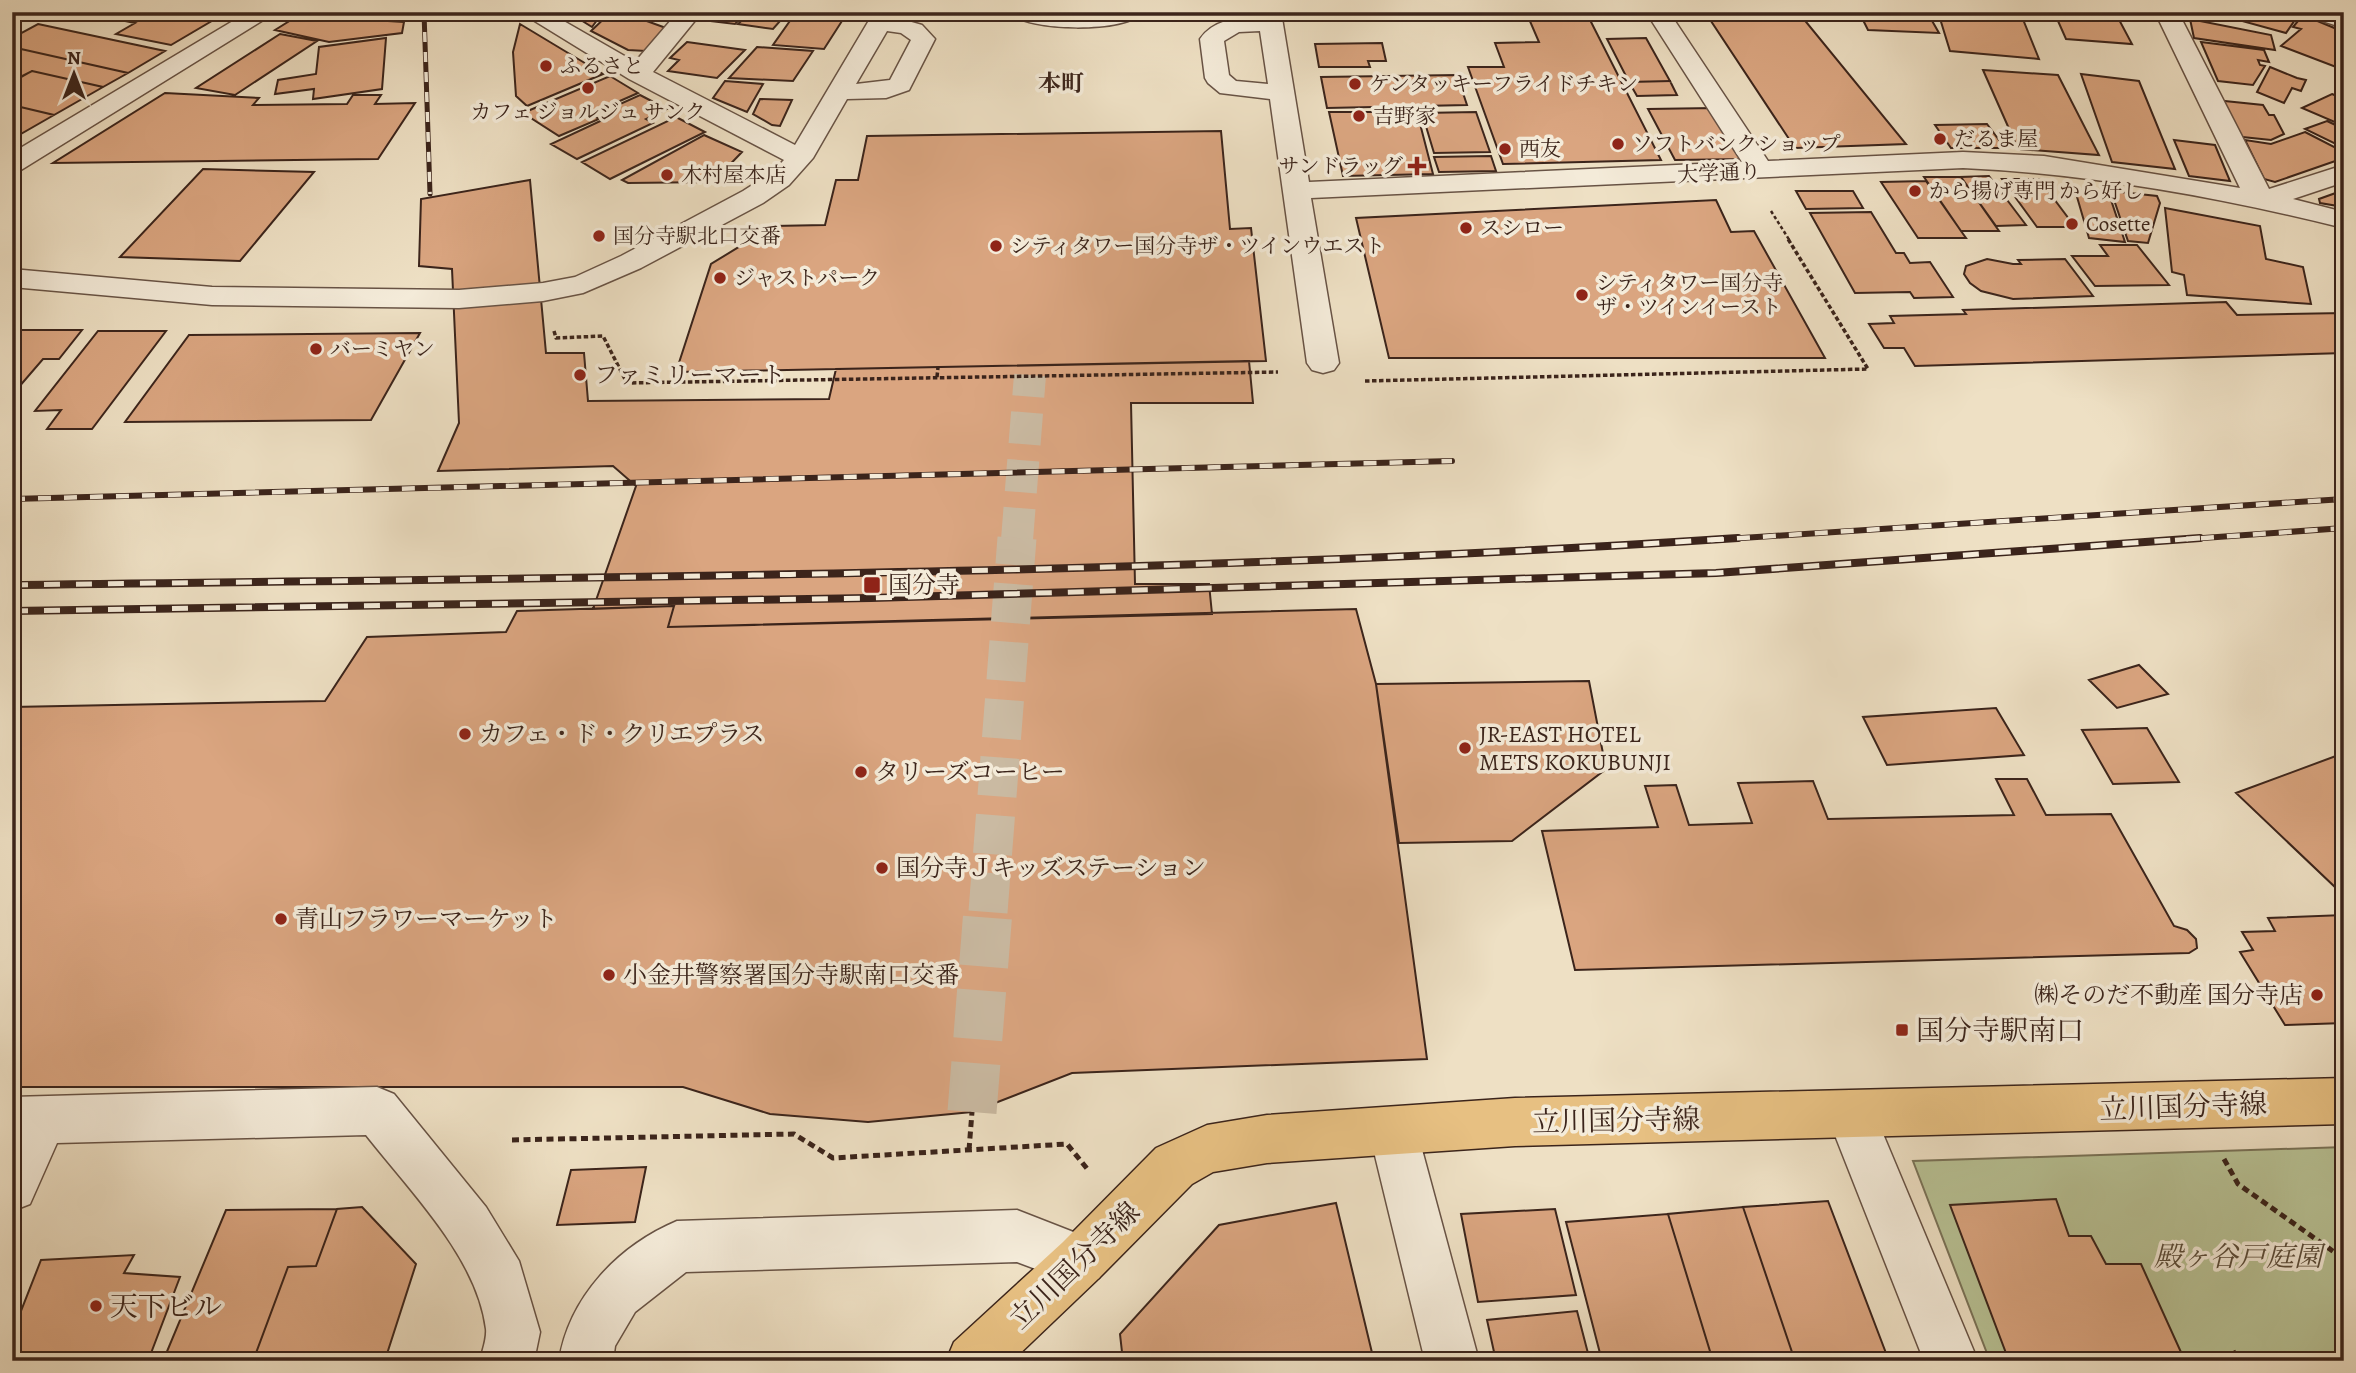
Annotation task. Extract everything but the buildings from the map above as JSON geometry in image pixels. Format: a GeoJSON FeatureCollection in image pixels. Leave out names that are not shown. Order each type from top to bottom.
{"type":"FeatureCollection","features":[{"type":"Feature","properties":{"kind":"main road","name":"立川国分寺線"},"geometry":{"type":"LineString","coordinates":[[973,1361],[1082,1260],[1174,1166],[1207,1149],[1267,1139],[1515,1122],[2344,1101]]}},
{"type":"Feature","properties":{"kind":"street"},"geometry":{"type":"LineString","coordinates":[[12,164],[265,12]]}},
{"type":"Feature","properties":{"kind":"street"},"geometry":{"type":"LineString","coordinates":[[531,12],[638,74],[800,158]]}},
{"type":"Feature","properties":{"kind":"street"},"geometry":{"type":"LineString","coordinates":[[638,74],[691,12]]}},
{"type":"Feature","properties":{"kind":"street"},"geometry":{"type":"LineString","coordinates":[[1657,12],[1754,171]]}},
{"type":"Feature","properties":{"kind":"street"},"geometry":{"type":"LineString","coordinates":[[2166,12],[2252,186],[2264,200],[2344,173]]}},
{"type":"Feature","properties":{"kind":"street"},"geometry":{"type":"LineString","coordinates":[[2318,12],[2344,21]]}},
{"type":"Feature","properties":{"kind":"street"},"geometry":{"type":"LineString","coordinates":[[1035,14],[1125,14]]}},
{"type":"Feature","properties":{"kind":"street"},"geometry":{"type":"LineString","coordinates":[[12,278],[212,296],[458,299],[543,292],[583,284],[631,262],[753,197],[780,179],[800,158],[883,18],[918,31],[923,39],[900,85],[886,91],[840,92]]}},
{"type":"Feature","properties":{"kind":"street"},"geometry":{"type":"LineString","coordinates":[[1282,93],[1229,88],[1217,78],[1212,39],[1219,32],[1237,25],[1270,18],[1282,93],[1324,363]]}},
{"type":"Feature","properties":{"kind":"street","name":"大学通り"},"geometry":{"type":"LineString","coordinates":[[1297,191],[1754,171],[1896,161],[2044,164],[2264,200],[2344,220]]}},
{"type":"Feature","properties":{"kind":"street"},"geometry":{"type":"LineString","coordinates":[[12,1186],[28,1121],[377,1111],[468,1225],[501,1279],[513,1332],[507,1361]]}},
{"type":"Feature","properties":{"kind":"street"},"geometry":{"type":"LineString","coordinates":[[1851,1115],[1951,1361]]}},
{"type":"Feature","properties":{"kind":"street"},"geometry":{"type":"LineString","coordinates":[[1393,1131],[1452,1361]]}},
{"type":"Feature","properties":{"kind":"street"},"geometry":{"type":"LineString","coordinates":[[586,1361],[589,1340],[617,1293],[677,1247],[1017,1236],[1082,1260]]}},
{"type":"Feature","properties":{"kind":"path"},"geometry":{"type":"LineString","coordinates":[[1324,363],[1327,382],[1868,369],[1754,171]]}},
{"type":"Feature","properties":{"kind":"path"},"geometry":{"type":"LineString","coordinates":[[543,292],[556,338],[603,336],[627,383],[1250,373]]}},
{"type":"Feature","properties":{"kind":"path"},"geometry":{"type":"LineString","coordinates":[[937,377],[938,367]]}},
{"type":"Feature","properties":{"kind":"path"},"geometry":{"type":"LineString","coordinates":[[2195,1106],[2238,1184],[2344,1259]]}},
{"type":"Feature","properties":{"kind":"path"},"geometry":{"type":"LineString","coordinates":[[969,1150],[972,1112]]}},
{"type":"Feature","properties":{"kind":"path"},"geometry":{"type":"LineString","coordinates":[[512,1140],[793,1134],[833,1158],[1068,1144],[1090,1171]]}},
{"type":"Feature","properties":{"kind":"path"},"geometry":{"type":"LineString","coordinates":[[2233,1351],[2239,1361]]}},
{"type":"Feature","properties":{"kind":"green space","name":"殿ヶ谷戸庭園"},"geometry":{"type":"Polygon","coordinates":[[[2344,1147],[2344,1361],[1990,1361],[1913,1161],[2344,1147]]]}},
{"type":"Feature","properties":{"kind":"tunnel"},"geometry":{"type":"LineString","coordinates":[[1017,540],[1030,375]]}},
{"type":"Feature","properties":{"kind":"tunnel"},"geometry":{"type":"LineString","coordinates":[[988,912],[1017,538]]}},
{"type":"Feature","properties":{"kind":"tunnel"},"geometry":{"type":"LineString","coordinates":[[972,1112],[988,910]]}},
{"type":"Feature","properties":{"kind":"railway"},"geometry":{"type":"LineString","coordinates":[[424,12],[430,194]]}},
{"type":"Feature","properties":{"kind":"railway"},"geometry":{"type":"LineString","coordinates":[[12,499],[1452,461]]}},
{"type":"Feature","properties":{"kind":"railway"},"geometry":{"type":"LineString","coordinates":[[1711,540],[2344,499]]}},
{"type":"Feature","properties":{"kind":"railway"},"geometry":{"type":"LineString","coordinates":[[2175,540],[2344,528]]}},
{"type":"Feature","properties":{"kind":"railway"},"geometry":{"type":"LineString","coordinates":[[12,585],[875,573],[1307,560],[1738,538]]}},
{"type":"Feature","properties":{"kind":"railway"},"geometry":{"type":"LineString","coordinates":[[12,611],[871,598],[1716,573],[2200,538]]}},
{"type":"Feature","properties":{"kind":"place","name":"ふるさと"},"geometry":{"type":"Point","coordinates":[546,66]}},
{"type":"Feature","properties":{"kind":"place","name":"ケンタッキーフライドチキン"},"geometry":{"type":"Point","coordinates":[1355,84]}},
{"type":"Feature","properties":{"kind":"place","name":"カフェ ジョルジュ サンク"},"geometry":{"type":"Point","coordinates":[588,88]}},
{"type":"Feature","properties":{"kind":"place","name":"吉野家"},"geometry":{"type":"Point","coordinates":[1359,116]}},
{"type":"Feature","properties":{"kind":"place","name":"だるま屋"},"geometry":{"type":"Point","coordinates":[1940,139]}},
{"type":"Feature","properties":{"kind":"place","name":"ソフトバンクショップ"},"geometry":{"type":"Point","coordinates":[1618,144]}},
{"type":"Feature","properties":{"kind":"place","name":"西友"},"geometry":{"type":"Point","coordinates":[1505,149]}},
{"type":"Feature","properties":{"kind":"place","name":"サンドラッグ"},"geometry":{"type":"Point","coordinates":[1417,166]}},
{"type":"Feature","properties":{"kind":"place","name":"木村屋本店"},"geometry":{"type":"Point","coordinates":[667,175]}},
{"type":"Feature","properties":{"kind":"place","name":"から揚げ専門 から好し"},"geometry":{"type":"Point","coordinates":[1915,191]}},
{"type":"Feature","properties":{"kind":"place","name":"Cosette"},"geometry":{"type":"Point","coordinates":[2072,224]}},
{"type":"Feature","properties":{"kind":"place","name":"スシロー"},"geometry":{"type":"Point","coordinates":[1466,228]}},
{"type":"Feature","properties":{"kind":"place","name":"国分寺駅北口交番"},"geometry":{"type":"Point","coordinates":[599,236]}},
{"type":"Feature","properties":{"kind":"place","name":"シティタワー国分寺ザ・ツインウエスト"},"geometry":{"type":"Point","coordinates":[996,246]}},
{"type":"Feature","properties":{"kind":"place","name":"ジャストパーク"},"geometry":{"type":"Point","coordinates":[720,278]}},
{"type":"Feature","properties":{"kind":"place","name":"シティタワー国分寺 ザ・ツインイースト"},"geometry":{"type":"Point","coordinates":[1582,295]}},
{"type":"Feature","properties":{"kind":"place","name":"バーミヤン"},"geometry":{"type":"Point","coordinates":[316,349]}},
{"type":"Feature","properties":{"kind":"place","name":"ファミリーマート"},"geometry":{"type":"Point","coordinates":[580,375]}},
{"type":"Feature","properties":{"kind":"place","name":"国分寺"},"geometry":{"type":"Point","coordinates":[872,585]}},
{"type":"Feature","properties":{"kind":"place","name":"カフェ・ド・クリエプラス"},"geometry":{"type":"Point","coordinates":[465,734]}},
{"type":"Feature","properties":{"kind":"place","name":"JR-EAST HOTEL METS KOKUBUNJI"},"geometry":{"type":"Point","coordinates":[1465,748]}},
{"type":"Feature","properties":{"kind":"place","name":"タリーズコーヒー"},"geometry":{"type":"Point","coordinates":[861,772]}},
{"type":"Feature","properties":{"kind":"place","name":"国分寺Ｊキッズステーション"},"geometry":{"type":"Point","coordinates":[882,868]}},
{"type":"Feature","properties":{"kind":"place","name":"青山フラワーマーケット"},"geometry":{"type":"Point","coordinates":[281,919]}},
{"type":"Feature","properties":{"kind":"place","name":"小金井警察署国分寺駅南口交番"},"geometry":{"type":"Point","coordinates":[609,975]}},
{"type":"Feature","properties":{"kind":"place","name":"㈱そのだ不動産 国分寺店"},"geometry":{"type":"Point","coordinates":[2317,995]}},
{"type":"Feature","properties":{"kind":"place","name":"国分寺駅南口"},"geometry":{"type":"Point","coordinates":[1902,1030]}},
{"type":"Feature","properties":{"kind":"place","name":"天下ビル"},"geometry":{"type":"Point","coordinates":[96,1306]}},
{"type":"Feature","properties":{"kind":"district","name":"本町"},"geometry":{"type":"Point","coordinates":[1061,83]}}]}
